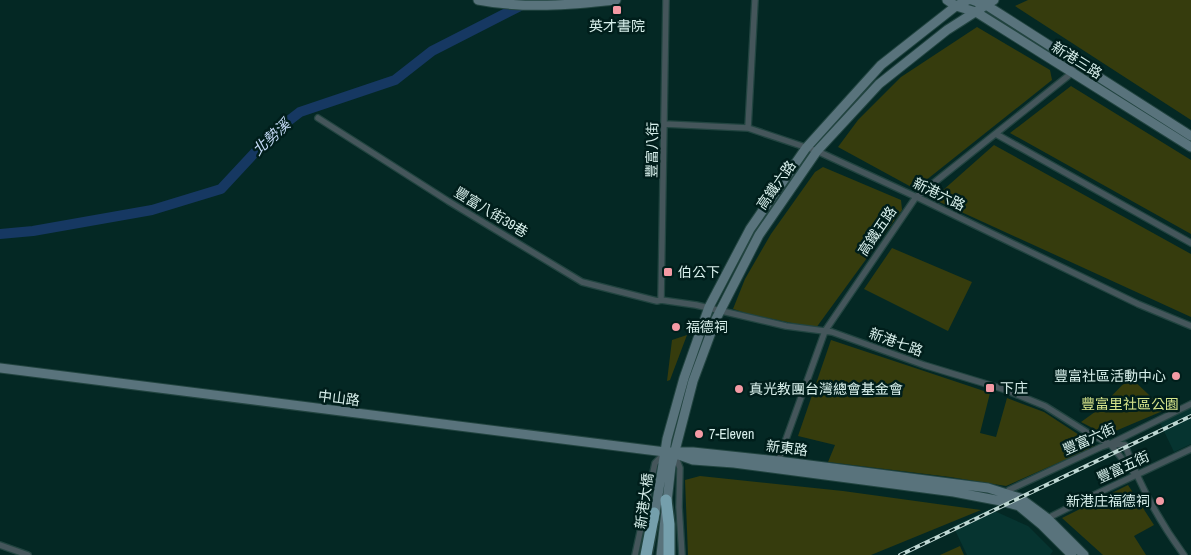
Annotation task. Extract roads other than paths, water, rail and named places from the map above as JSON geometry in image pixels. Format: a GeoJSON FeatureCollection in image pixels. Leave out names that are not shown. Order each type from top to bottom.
{"type":"FeatureCollection","features":[{"type":"Feature","properties":{"kind":"highway"},"geometry":{"type":"LineString","coordinates":[[666,500],[669,524],[669,555]]}},
{"type":"Feature","properties":{"kind":"highway"},"geometry":{"type":"LineString","coordinates":[[646,555],[654,513]]}},
{"type":"Feature","properties":{"kind":"street"},"geometry":{"type":"LineString","coordinates":[[478,0],[495,3],[551,6],[616,0]]}},
{"type":"Feature","properties":{"kind":"street","name":"豐富八街"},"geometry":{"type":"LineString","coordinates":[[662,300],[666,0]]}},
{"type":"Feature","properties":{"kind":"street"},"geometry":{"type":"LineString","coordinates":[[748,128],[755,0]]}},
{"type":"Feature","properties":{"kind":"street","name":"新港三路"},"geometry":{"type":"LineString","coordinates":[[947,0],[956,6],[976,12],[1191,147]]}},
{"type":"Feature","properties":{"kind":"street","name":"高鐵六路"},"geometry":{"type":"LineString","coordinates":[[669,452],[684,378],[709,307],[750,229],[806,148],[882,65],[956,6],[968,0]]}},
{"type":"Feature","properties":{"kind":"street","name":"新港三路"},"geometry":{"type":"LineString","coordinates":[[972,0],[990,2],[1076,63],[1191,136]]}},
{"type":"Feature","properties":{"kind":"street","name":"高鐵六路"},"geometry":{"type":"LineString","coordinates":[[669,452],[693,381],[721,310],[759,235],[817,151],[879,84],[947,30],[990,2]]}},
{"type":"Feature","properties":{"kind":"street","name":"高鐵五路"},"geometry":{"type":"LineString","coordinates":[[777,465],[825,331],[916,197],[1068,76],[1076,63]]}},
{"type":"Feature","properties":{"kind":"street","name":"豐富八街39巷"},"geometry":{"type":"LineString","coordinates":[[318,118],[448,201],[582,282],[657,301],[662,300]]}},
{"type":"Feature","properties":{"kind":"street","name":"新港六路"},"geometry":{"type":"LineString","coordinates":[[665,124],[748,128],[817,151],[1138,304],[1191,326]]}},
{"type":"Feature","properties":{"kind":"street"},"geometry":{"type":"LineString","coordinates":[[996,134],[1191,243]]}},
{"type":"Feature","properties":{"kind":"street","name":"新港七路"},"geometry":{"type":"LineString","coordinates":[[662,300],[709,307],[786,326],[832,332],[924,365],[1003,389],[1045,406],[1088,433],[1110,444],[1125,446],[1136,474],[1173,540],[1184,555]]}},
{"type":"Feature","properties":{"kind":"street","name":"中山路"},"geometry":{"type":"LineString","coordinates":[[0,368],[669,452]]}},
{"type":"Feature","properties":{"kind":"street","name":"豐富六街"},"geometry":{"type":"LineString","coordinates":[[1006,492],[1191,404]]}},
{"type":"Feature","properties":{"kind":"street","name":"新港七路"},"geometry":{"type":"LineString","coordinates":[[1110,444],[1122,461],[1136,474]]}},
{"type":"Feature","properties":{"kind":"street","name":"豐富五街"},"geometry":{"type":"LineString","coordinates":[[1045,522],[1136,474],[1191,449]]}},
{"type":"Feature","properties":{"kind":"street"},"geometry":{"type":"LineString","coordinates":[[635,555],[655,463],[669,452],[680,468],[679,507],[682,555]]}},
{"type":"Feature","properties":{"kind":"street","name":"新東路"},"geometry":{"type":"LineString","coordinates":[[669,452],[693,452],[954,492],[1018,506],[1045,522]]}},
{"type":"Feature","properties":{"kind":"street","name":"新港大橋"},"geometry":{"type":"LineString","coordinates":[[661,555],[669,452]]}},
{"type":"Feature","properties":{"kind":"street","name":"新港大橋"},"geometry":{"type":"LineString","coordinates":[[652,555],[654,513],[669,452]]}},
{"type":"Feature","properties":{"kind":"street","name":"新東路"},"geometry":{"type":"LineString","coordinates":[[777,465],[980,487],[1006,492],[1020,498],[1075,554]]}},
{"type":"Feature","properties":{"kind":"street"},"geometry":{"type":"LineString","coordinates":[[1001,501],[1006,492]]}},
{"type":"Feature","properties":{"kind":"street"},"geometry":{"type":"LineString","coordinates":[[0,546],[28,555]]}},
{"type":"Feature","properties":{"kind":"waterway","name":"北勢溪"},"geometry":{"type":"LineString","coordinates":[[0,234],[33,231],[152,210],[221,189],[274,132],[300,112],[395,80],[432,51],[532,0]]}},
{"type":"Feature","properties":{"kind":"railway"},"geometry":{"type":"LineString","coordinates":[[900,555],[1191,416]]}},
{"type":"Feature","properties":{"kind":"place","name":"英才書院"},"geometry":{"type":"Point","coordinates":[617,10]}},
{"type":"Feature","properties":{"kind":"place","name":"伯公下"},"geometry":{"type":"Point","coordinates":[668,272]}},
{"type":"Feature","properties":{"kind":"place","name":"福德祠"},"geometry":{"type":"Point","coordinates":[676,327]}},
{"type":"Feature","properties":{"kind":"place","name":"豐富社區活動中心"},"geometry":{"type":"Point","coordinates":[1176,376]}},
{"type":"Feature","properties":{"kind":"place","name":"下庄"},"geometry":{"type":"Point","coordinates":[990,388]}},
{"type":"Feature","properties":{"kind":"place","name":"真光教團台灣總會基金會"},"geometry":{"type":"Point","coordinates":[739,389]}},
{"type":"Feature","properties":{"kind":"place","name":"7-Eleven"},"geometry":{"type":"Point","coordinates":[699,434]}},
{"type":"Feature","properties":{"kind":"place","name":"新港庄福德祠"},"geometry":{"type":"Point","coordinates":[1160,501]}},
{"type":"Feature","properties":{"kind":"park label","name":"豐富里社區公園"},"geometry":{"type":"Point","coordinates":[1130,404]}}]}
